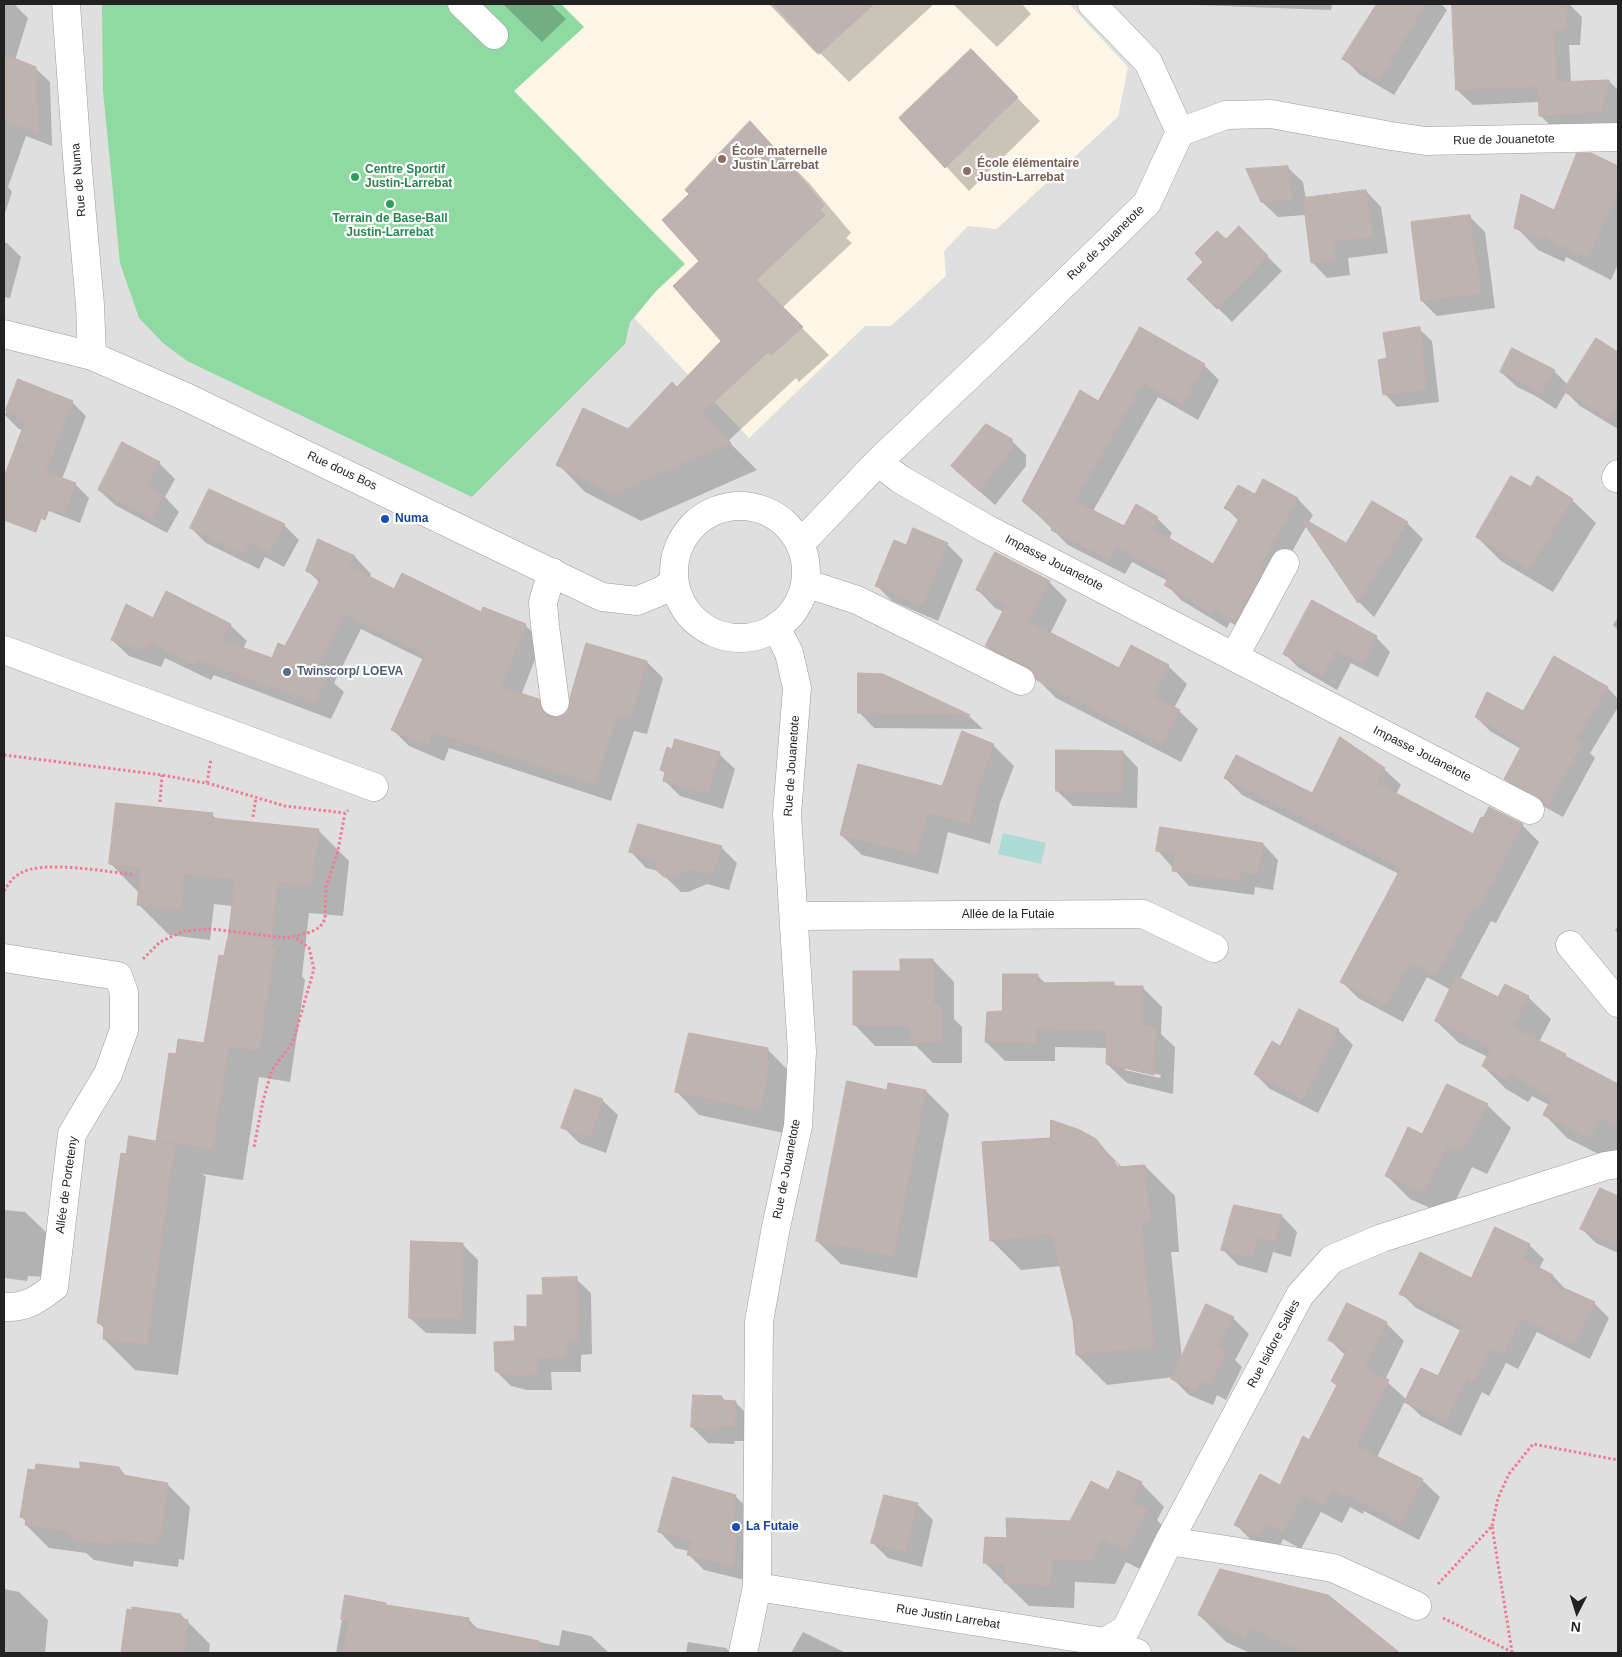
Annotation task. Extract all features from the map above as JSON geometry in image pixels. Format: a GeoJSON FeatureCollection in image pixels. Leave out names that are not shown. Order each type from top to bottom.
{"type":"FeatureCollection","features":[{"type":"Feature","properties":{"kind":"street","name":"Rue de Numa"},"geometry":{"type":"LineString","coordinates":[[66,4],[90,305],[92,356]]}},
{"type":"Feature","properties":{"kind":"street"},"geometry":{"type":"LineString","coordinates":[[462,4],[494,35]]}},
{"type":"Feature","properties":{"kind":"street"},"geometry":{"type":"LineString","coordinates":[[1092,4],[1148,62],[1180,132]]}},
{"type":"Feature","properties":{"kind":"street","name":"Rue de Jouanetote"},"geometry":{"type":"LineString","coordinates":[[800,544],[878,462],[1147,203],[1180,132],[1226,115],[1271,114],[1426,141],[1618,137]]}},
{"type":"Feature","properties":{"kind":"street","name":"Rue dous Bos"},"geometry":{"type":"LineString","coordinates":[[4,334],[92,356],[194,400],[602,597],[637,601],[661,591],[674,582]]}},
{"type":"Feature","properties":{"kind":"street","name":"Impasse Jouanetote"},"geometry":{"type":"LineString","coordinates":[[878,462],[900,479],[985,528],[1530,810]]}},
{"type":"Feature","properties":{"kind":"street"},"geometry":{"type":"LineString","coordinates":[[742,505],[771,513],[788,526],[800,544],[806,566],[804,590],[794,611],[776,627],[756,636],[734,638],[713,632],[695,620],[681,603],[674,582],[676,553],[691,528],[714,510],[742,505]]}},
{"type":"Feature","properties":{"kind":"street"},"geometry":{"type":"LineString","coordinates":[[1234,657],[1285,563]]}},
{"type":"Feature","properties":{"kind":"street"},"geometry":{"type":"LineString","coordinates":[[552,572],[543,602],[555,702]]}},
{"type":"Feature","properties":{"kind":"street"},"geometry":{"type":"LineString","coordinates":[[805,583],[857,600],[1021,681]]}},
{"type":"Feature","properties":{"kind":"street","name":"Rue de Jouanetote"},"geometry":{"type":"LineString","coordinates":[[743,1653],[756,1587],[759,1321],[776,1227],[798,1126],[801,1061],[788,814],[797,688],[789,653],[776,627]]}},
{"type":"Feature","properties":{"kind":"street"},"geometry":{"type":"LineString","coordinates":[[4,650],[374,787]]}},
{"type":"Feature","properties":{"kind":"street","name":"Allée de la Futaie"},"geometry":{"type":"LineString","coordinates":[[794,916],[1143,914],[1214,948]]}},
{"type":"Feature","properties":{"kind":"street"},"geometry":{"type":"LineString","coordinates":[[1570,945],[1618,1003]]}},
{"type":"Feature","properties":{"kind":"street"},"geometry":{"type":"LineString","coordinates":[[4,958],[118,976]]}},
{"type":"Feature","properties":{"kind":"street","name":"Allée de Porteteny"},"geometry":{"type":"LineString","coordinates":[[4,1307],[18,1307],[36,1300],[54,1287],[72,1134],[108,1074],[124,1030],[124,992],[118,976]]}},
{"type":"Feature","properties":{"kind":"street","name":"Rue Isidore Salles"},"geometry":{"type":"LineString","coordinates":[[1105,1642],[1126,1629],[1169,1541],[1300,1295],[1332,1259],[1382,1238],[1605,1166],[1618,1164]]}},
{"type":"Feature","properties":{"kind":"street"},"geometry":{"type":"LineString","coordinates":[[1169,1541],[1234,1550],[1334,1568],[1417,1606]]}},
{"type":"Feature","properties":{"kind":"street","name":"Rue Justin Larrebat"},"geometry":{"type":"LineString","coordinates":[[756,1587],[1105,1642],[1137,1653]]}},
{"type":"Feature","properties":{"kind":"path"},"geometry":{"type":"LineString","coordinates":[[4,755],[162,774],[211,784],[285,806],[345,813]]}},
{"type":"Feature","properties":{"kind":"path"},"geometry":{"type":"LineString","coordinates":[[160,802],[162,774]]}},
{"type":"Feature","properties":{"kind":"path"},"geometry":{"type":"LineString","coordinates":[[118,976],[139,962],[160,942],[184,931],[212,929],[286,938],[311,932],[320,927],[325,919],[326,887],[338,850],[345,813],[374,787]]}},
{"type":"Feature","properties":{"kind":"path"},"geometry":{"type":"LineString","coordinates":[[253,817],[256,797]]}},
{"type":"Feature","properties":{"kind":"path"},"geometry":{"type":"LineString","coordinates":[[4,891],[9,882],[20,873],[37,867],[66,867],[135,875]]}},
{"type":"Feature","properties":{"kind":"path"},"geometry":{"type":"LineString","coordinates":[[254,1146],[263,1101],[272,1070],[293,1042],[314,969],[309,948],[294,936]]}},
{"type":"Feature","properties":{"kind":"path"},"geometry":{"type":"LineString","coordinates":[[1513,1653],[1492,1526],[1498,1498],[1509,1474],[1533,1444],[1618,1460]]}},
{"type":"Feature","properties":{"kind":"path"},"geometry":{"type":"LineString","coordinates":[[1492,1526],[1417,1606],[1513,1653]]}},
{"type":"Feature","properties":{"kind":"shaded area"},"geometry":{"type":"Polygon","coordinates":[[[4,4],[1618,4],[1618,1653],[4,1653],[4,4]]]}},
{"type":"Feature","properties":{"kind":"shaded area","name":"École maternelle Justin Larrebat"},"geometry":{"type":"Polygon","coordinates":[[[561,4],[1069,4],[1128,67],[1118,117],[997,229],[968,226],[944,251],[946,276],[891,326],[865,326],[749,438],[634,318],[656,291],[671,277],[514,91],[583,27],[561,4]]]}},
{"type":"Feature","properties":{"kind":"shaded area"},"geometry":{"type":"Polygon","coordinates":[[[1118,117],[1136,188],[823,479],[792,476],[761,443],[870,335],[892,326],[1118,117]]]}},
{"type":"Feature","properties":{"kind":"shaded area"},"geometry":{"type":"Polygon","coordinates":[[[528,457],[610,497],[587,545],[505,507],[528,457]]]}},
{"type":"Feature","properties":{"kind":"green space","name":"Terrain de Base-Ball Justin-Larrebat"},"geometry":{"type":"Polygon","coordinates":[[[102,4],[561,4],[584,27],[514,91],[685,264],[656,291],[630,322],[625,344],[472,497],[187,361],[163,343],[139,318],[120,263],[103,91],[102,4]]]}},
{"type":"Feature","properties":{"kind":"water"},"geometry":{"type":"Polygon","coordinates":[[[1003,833],[1046,843],[1041,864],[998,854],[1003,833]]]}},
{"type":"Feature","properties":{"kind":"building"},"geometry":{"type":"Polygon","coordinates":[[[774,4],[874,4],[819,54],[774,4]]]}},
{"type":"Feature","properties":{"kind":"building"},"geometry":{"type":"Polygon","coordinates":[[[1377,4],[1426,4],[1379,81],[1342,59],[1377,4]]]}},
{"type":"Feature","properties":{"kind":"building"},"geometry":{"type":"Polygon","coordinates":[[[1452,4],[1567,4],[1565,30],[1554,30],[1557,82],[1609,80],[1602,112],[1539,116],[1538,87],[1456,90],[1452,4]]]}},
{"type":"Feature","properties":{"kind":"building"},"geometry":{"type":"Polygon","coordinates":[[[971,49],[1018,97],[945,168],[899,118],[971,49]]]}},
{"type":"Feature","properties":{"kind":"building"},"geometry":{"type":"Polygon","coordinates":[[[4,54],[36,67],[38,133],[4,120],[4,54]]]}},
{"type":"Feature","properties":{"kind":"building"},"geometry":{"type":"Polygon","coordinates":[[[750,121],[824,205],[820,210],[825,215],[756,280],[803,327],[771,355],[768,352],[702,413],[731,443],[613,494],[556,465],[583,408],[628,429],[672,382],[677,387],[721,341],[673,286],[699,261],[662,220],[689,194],[685,190],[750,121]]]}},
{"type":"Feature","properties":{"kind":"building"},"geometry":{"type":"Polygon","coordinates":[[[1577,153],[1591,153],[1618,166],[1618,193],[1588,259],[1543,236],[1542,240],[1514,228],[1521,194],[1554,210],[1577,153]]]}},
{"type":"Feature","properties":{"kind":"building"},"geometry":{"type":"Polygon","coordinates":[[[1288,166],[1293,200],[1261,202],[1246,169],[1288,166]]]}},
{"type":"Feature","properties":{"kind":"building"},"geometry":{"type":"Polygon","coordinates":[[[1366,190],[1373,237],[1333,242],[1335,259],[1311,263],[1303,198],[1366,190]]]}},
{"type":"Feature","properties":{"kind":"building"},"geometry":{"type":"Polygon","coordinates":[[[1470,215],[1481,294],[1421,301],[1411,222],[1470,215]]]}},
{"type":"Feature","properties":{"kind":"building"},"geometry":{"type":"Polygon","coordinates":[[[1239,226],[1268,256],[1217,309],[1187,279],[1203,262],[1195,253],[1217,231],[1226,239],[1239,226]]]}},
{"type":"Feature","properties":{"kind":"building"},"geometry":{"type":"Polygon","coordinates":[[[1140,327],[1205,364],[1182,405],[1143,383],[1075,501],[1124,526],[1136,504],[1158,517],[1152,528],[1213,564],[1240,517],[1224,508],[1238,485],[1255,494],[1263,479],[1298,498],[1259,568],[1263,571],[1235,621],[1215,608],[1212,614],[1164,585],[1170,576],[1116,547],[1109,560],[1051,530],[1052,527],[1022,501],[1080,390],[1098,401],[1140,327]]]}},
{"type":"Feature","properties":{"kind":"building"},"geometry":{"type":"Polygon","coordinates":[[[1420,327],[1427,390],[1383,395],[1378,360],[1387,358],[1383,333],[1420,327]]]}},
{"type":"Feature","properties":{"kind":"building"},"geometry":{"type":"Polygon","coordinates":[[[1596,338],[1618,352],[1618,403],[1609,419],[1563,391],[1596,338]]]}},
{"type":"Feature","properties":{"kind":"building"},"geometry":{"type":"Polygon","coordinates":[[[1512,348],[1555,370],[1541,394],[1500,372],[1512,348]]]}},
{"type":"Feature","properties":{"kind":"building"},"geometry":{"type":"Polygon","coordinates":[[[18,379],[73,401],[46,472],[76,483],[64,515],[49,509],[45,520],[41,518],[36,532],[4,520],[4,477],[25,422],[15,419],[16,414],[6,410],[18,379]]]}},
{"type":"Feature","properties":{"kind":"building"},"geometry":{"type":"Polygon","coordinates":[[[986,424],[1012,439],[1012,450],[979,491],[951,466],[986,424]]]}},
{"type":"Feature","properties":{"kind":"building"},"geometry":{"type":"Polygon","coordinates":[[[122,442],[160,462],[147,486],[164,495],[152,519],[98,490],[122,442]]]}},
{"type":"Feature","properties":{"kind":"building"},"geometry":{"type":"Polygon","coordinates":[[[1511,476],[1531,487],[1537,476],[1573,499],[1529,570],[1476,537],[1511,476]]]}},
{"type":"Feature","properties":{"kind":"building"},"geometry":{"type":"Polygon","coordinates":[[[209,489],[285,524],[269,553],[250,543],[244,555],[190,528],[209,489]]]}},
{"type":"Feature","properties":{"kind":"building"},"geometry":{"type":"Polygon","coordinates":[[[1372,501],[1408,522],[1358,603],[1299,516],[1346,543],[1372,501]]]}},
{"type":"Feature","properties":{"kind":"building"},"geometry":{"type":"Polygon","coordinates":[[[913,528],[948,543],[922,606],[875,586],[894,540],[906,545],[913,528]]]}},
{"type":"Feature","properties":{"kind":"building"},"geometry":{"type":"Polygon","coordinates":[[[318,539],[355,556],[350,566],[394,589],[402,573],[481,612],[483,607],[526,624],[501,687],[539,699],[542,711],[549,717],[558,717],[565,714],[569,708],[570,698],[586,643],[647,661],[631,718],[618,715],[595,785],[433,732],[427,746],[391,730],[425,654],[344,614],[316,670],[328,675],[314,703],[197,660],[194,665],[149,642],[145,651],[111,640],[126,604],[153,618],[166,591],[231,624],[222,640],[272,658],[278,643],[285,646],[321,578],[306,571],[318,539]]]}},
{"type":"Feature","properties":{"kind":"building"},"geometry":{"type":"Polygon","coordinates":[[[995,552],[1050,581],[1028,621],[1119,668],[1131,645],[1169,665],[1153,696],[1180,710],[1162,745],[1037,680],[1034,673],[1028,667],[985,646],[1006,605],[976,590],[995,552]]]}},
{"type":"Feature","properties":{"kind":"building"},"geometry":{"type":"Polygon","coordinates":[[[1312,600],[1377,636],[1363,664],[1336,650],[1322,676],[1283,654],[1312,600]]]}},
{"type":"Feature","properties":{"kind":"building"},"geometry":{"type":"Polygon","coordinates":[[[1554,656],[1608,687],[1576,740],[1582,743],[1549,804],[1504,779],[1522,745],[1475,717],[1487,692],[1523,711],[1554,656]]]}},
{"type":"Feature","properties":{"kind":"building"},"geometry":{"type":"Polygon","coordinates":[[[858,673],[883,674],[970,715],[858,713],[858,673]]]}},
{"type":"Feature","properties":{"kind":"building"},"geometry":{"type":"Polygon","coordinates":[[[962,731],[994,744],[980,782],[970,824],[927,813],[917,854],[840,835],[858,764],[942,786],[962,731]]]}},
{"type":"Feature","properties":{"kind":"building"},"geometry":{"type":"Polygon","coordinates":[[[1340,737],[1385,768],[1377,783],[1473,834],[1481,817],[1483,818],[1489,807],[1523,824],[1479,908],[1474,905],[1436,976],[1410,962],[1386,1006],[1340,982],[1401,868],[1224,778],[1236,755],[1312,793],[1340,737]]]}},
{"type":"Feature","properties":{"kind":"building"},"geometry":{"type":"Polygon","coordinates":[[[675,739],[720,752],[708,794],[663,781],[665,772],[660,770],[667,747],[672,749],[675,739]]]}},
{"type":"Feature","properties":{"kind":"building"},"geometry":{"type":"Polygon","coordinates":[[[1056,750],[1123,751],[1122,793],[1056,791],[1056,750]]]}},
{"type":"Feature","properties":{"kind":"building"},"geometry":{"type":"Polygon","coordinates":[[[116,803],[213,813],[212,818],[319,829],[312,886],[278,882],[271,947],[275,948],[259,1051],[229,1047],[213,1149],[156,1141],[169,1053],[176,1054],[178,1039],[204,1043],[219,955],[224,956],[228,940],[235,879],[184,874],[180,910],[137,905],[141,868],[109,864],[116,803]]]}},
{"type":"Feature","properties":{"kind":"building"},"geometry":{"type":"Polygon","coordinates":[[[638,824],[722,846],[713,875],[690,869],[672,877],[664,877],[656,870],[655,860],[629,852],[638,824]]]}},
{"type":"Feature","properties":{"kind":"building"},"geometry":{"type":"Polygon","coordinates":[[[1160,827],[1263,843],[1258,875],[1240,872],[1239,881],[1172,871],[1175,854],[1156,851],[1160,827]]]}},
{"type":"Feature","properties":{"kind":"building"},"geometry":{"type":"Polygon","coordinates":[[[900,959],[933,959],[933,1005],[941,1005],[941,1042],[911,1043],[910,1025],[853,1025],[853,971],[900,971],[900,959]]]}},
{"type":"Feature","properties":{"kind":"building"},"geometry":{"type":"Polygon","coordinates":[[[1003,974],[1038,974],[1037,983],[1114,982],[1114,986],[1143,986],[1142,1026],[1156,1027],[1154,1075],[1106,1064],[1107,1030],[1036,1029],[1036,1043],[985,1042],[987,1012],[1002,1011],[1003,974]]]}},
{"type":"Feature","properties":{"kind":"building"},"geometry":{"type":"Polygon","coordinates":[[[1456,976],[1498,997],[1505,984],[1529,996],[1512,1027],[1566,1054],[1565,1056],[1618,1084],[1618,1126],[1601,1118],[1590,1139],[1543,1115],[1552,1097],[1509,1074],[1505,1080],[1482,1066],[1491,1048],[1435,1021],[1456,976]]]}},
{"type":"Feature","properties":{"kind":"building"},"geometry":{"type":"Polygon","coordinates":[[[1299,1009],[1339,1029],[1303,1099],[1254,1074],[1272,1041],[1280,1046],[1299,1009]]]}},
{"type":"Feature","properties":{"kind":"building"},"geometry":{"type":"Polygon","coordinates":[[[689,1033],[768,1048],[767,1063],[769,1063],[761,1110],[675,1092],[689,1033]]]}},
{"type":"Feature","properties":{"kind":"building"},"geometry":{"type":"Polygon","coordinates":[[[847,1081],[887,1090],[888,1083],[926,1090],[894,1256],[816,1241],[847,1081]]]}},
{"type":"Feature","properties":{"kind":"building"},"geometry":{"type":"Polygon","coordinates":[[[1447,1084],[1488,1104],[1463,1151],[1448,1145],[1424,1193],[1385,1176],[1408,1127],[1422,1134],[1447,1084]]]}},
{"type":"Feature","properties":{"kind":"building"},"geometry":{"type":"Polygon","coordinates":[[[575,1089],[603,1099],[591,1138],[561,1128],[575,1089]]]}},
{"type":"Feature","properties":{"kind":"building"},"geometry":{"type":"Polygon","coordinates":[[[1051,1120],[1080,1130],[1096,1139],[1118,1167],[1145,1165],[1150,1222],[1141,1223],[1154,1347],[1076,1355],[1073,1321],[1052,1234],[990,1241],[982,1142],[1050,1138],[1051,1120]]]}},
{"type":"Feature","properties":{"kind":"building"},"geometry":{"type":"Polygon","coordinates":[[[129,1136],[175,1145],[147,1345],[103,1339],[104,1325],[97,1323],[121,1153],[126,1154],[129,1136]]]}},
{"type":"Feature","properties":{"kind":"building"},"geometry":{"type":"Polygon","coordinates":[[[1600,1188],[1618,1196],[1618,1247],[1580,1229],[1600,1188]]]}},
{"type":"Feature","properties":{"kind":"building"},"geometry":{"type":"Polygon","coordinates":[[[1234,1205],[1282,1215],[1275,1242],[1258,1238],[1252,1258],[1221,1250],[1234,1205]]]}},
{"type":"Feature","properties":{"kind":"building"},"geometry":{"type":"Polygon","coordinates":[[[1495,1227],[1530,1244],[1523,1259],[1553,1275],[1550,1282],[1595,1302],[1575,1345],[1522,1318],[1503,1355],[1491,1349],[1474,1382],[1467,1378],[1446,1422],[1404,1402],[1421,1368],[1438,1376],[1463,1325],[1399,1294],[1420,1252],[1471,1278],[1495,1227]]]}},
{"type":"Feature","properties":{"kind":"building"},"geometry":{"type":"Polygon","coordinates":[[[411,1241],[463,1243],[461,1319],[409,1318],[411,1241]]]}},
{"type":"Feature","properties":{"kind":"building"},"geometry":{"type":"Polygon","coordinates":[[[577,1277],[578,1340],[567,1340],[566,1357],[537,1358],[537,1375],[511,1376],[495,1371],[494,1342],[515,1341],[514,1326],[527,1327],[527,1295],[543,1295],[542,1278],[577,1277]]]}},
{"type":"Feature","properties":{"kind":"building"},"geometry":{"type":"Polygon","coordinates":[[[1347,1303],[1387,1322],[1365,1367],[1389,1380],[1356,1446],[1423,1479],[1401,1523],[1346,1495],[1345,1497],[1332,1490],[1324,1506],[1303,1495],[1283,1532],[1265,1523],[1258,1536],[1234,1525],[1260,1474],[1280,1485],[1303,1436],[1309,1440],[1337,1385],[1331,1381],[1347,1350],[1328,1340],[1347,1303]]]}},
{"type":"Feature","properties":{"kind":"building"},"geometry":{"type":"Polygon","coordinates":[[[1206,1304],[1234,1317],[1218,1347],[1227,1351],[1210,1385],[1201,1381],[1197,1391],[1171,1379],[1206,1304]]]}},
{"type":"Feature","properties":{"kind":"building"},"geometry":{"type":"Polygon","coordinates":[[[693,1395],[722,1396],[722,1400],[736,1401],[735,1426],[720,1426],[720,1429],[691,1427],[693,1395]]]}},
{"type":"Feature","properties":{"kind":"building"},"geometry":{"type":"Polygon","coordinates":[[[80,1462],[119,1467],[123,1475],[168,1483],[161,1538],[156,1537],[156,1545],[112,1539],[111,1545],[70,1538],[70,1532],[25,1525],[26,1518],[20,1517],[28,1469],[35,1470],[36,1464],[80,1469],[80,1462]]]}},
{"type":"Feature","properties":{"kind":"building"},"geometry":{"type":"Polygon","coordinates":[[[1118,1471],[1142,1482],[1131,1501],[1148,1509],[1126,1551],[1102,1539],[1092,1561],[1052,1559],[1051,1586],[1004,1583],[1005,1564],[983,1563],[985,1537],[1007,1538],[1006,1518],[1070,1521],[1091,1481],[1108,1490],[1118,1471]]]}},
{"type":"Feature","properties":{"kind":"building"},"geometry":{"type":"Polygon","coordinates":[[[673,1477],[736,1495],[731,1533],[736,1533],[734,1566],[687,1555],[691,1541],[658,1532],[673,1477]]]}},
{"type":"Feature","properties":{"kind":"building"},"geometry":{"type":"Polygon","coordinates":[[[884,1495],[918,1503],[906,1552],[871,1543],[884,1495]]]}},
{"type":"Feature","properties":{"kind":"building"},"geometry":{"type":"Polygon","coordinates":[[[1220,1569],[1328,1595],[1400,1653],[1305,1653],[1249,1627],[1245,1638],[1198,1615],[1220,1569]]]}},
{"type":"Feature","properties":{"kind":"building"},"geometry":{"type":"Polygon","coordinates":[[[345,1595],[386,1603],[386,1605],[469,1618],[469,1627],[539,1641],[538,1653],[344,1653],[349,1621],[341,1619],[345,1595]]]}},
{"type":"Feature","properties":{"kind":"building"},"geometry":{"type":"Polygon","coordinates":[[[132,1607],[181,1614],[180,1618],[188,1620],[184,1653],[121,1653],[127,1609],[132,1610],[132,1607]]]}},
{"type":"Feature","properties":{"kind":"place","name":"École maternelle Justin Larrebat"},"geometry":{"type":"Point","coordinates":[722,159]}},
{"type":"Feature","properties":{"kind":"place","name":"École élémentaire Justin-Larrebat"},"geometry":{"type":"Point","coordinates":[967,171]}},
{"type":"Feature","properties":{"kind":"place","name":"Centre Sportif Justin-Larrebat"},"geometry":{"type":"Point","coordinates":[355,177]}},
{"type":"Feature","properties":{"kind":"place","name":"Terrain de Base-Ball Justin-Larrebat"},"geometry":{"type":"Point","coordinates":[390,204]}},
{"type":"Feature","properties":{"kind":"place","name":"Numa"},"geometry":{"type":"Point","coordinates":[385,519]}},
{"type":"Feature","properties":{"kind":"place","name":"Twinscorp/ LOEVA"},"geometry":{"type":"Point","coordinates":[287,672]}},
{"type":"Feature","properties":{"kind":"place","name":"La Futaie"},"geometry":{"type":"Point","coordinates":[736,1527]}}]}
